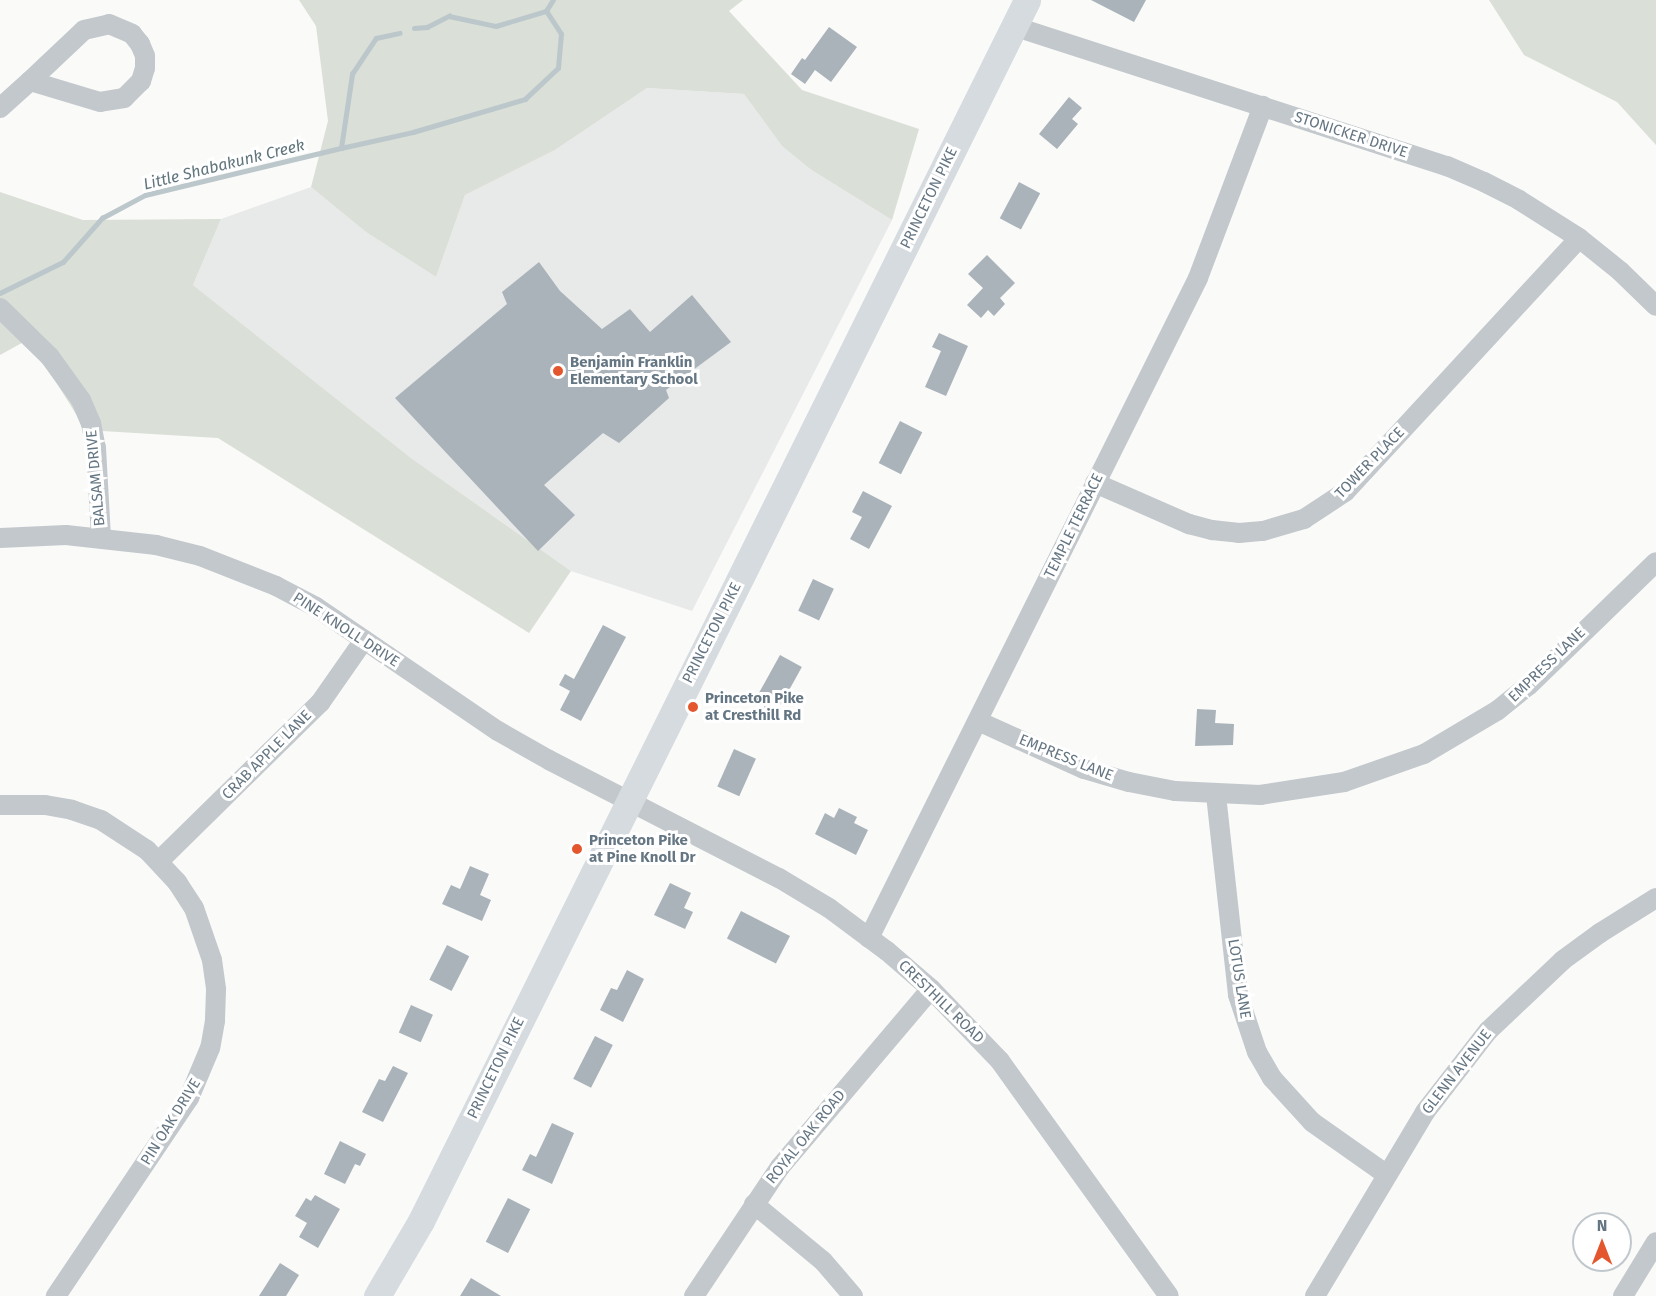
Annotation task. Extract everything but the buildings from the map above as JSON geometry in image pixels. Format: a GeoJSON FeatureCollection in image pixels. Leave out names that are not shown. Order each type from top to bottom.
{"type":"FeatureCollection","features":[{"type":"Feature","properties":{"kind":"main road","name":"PRINCETON PIKE"},"geometry":{"type":"LineString","coordinates":[[377,1296],[421,1221],[1026,0]]}},
{"type":"Feature","properties":{"kind":"street"},"geometry":{"type":"LineString","coordinates":[[0,108],[84,30],[97,25],[109,24],[132,34],[140,44],[145,56],[141,81],[134,91],[113,102],[100,102],[30,81]]}},
{"type":"Feature","properties":{"kind":"street","name":"STONICKER DRIVE"},"geometry":{"type":"LineString","coordinates":[[1014,26],[1447,166],[1519,200],[1579,238],[1620,271],[1656,306]]}},
{"type":"Feature","properties":{"kind":"street","name":"TEMPLE TERRACE"},"geometry":{"type":"LineString","coordinates":[[869,938],[1198,278],[1263,106]]}},
{"type":"Feature","properties":{"kind":"street","name":"TOWER PLACE"},"geometry":{"type":"LineString","coordinates":[[1095,483],[1189,524],[1212,530],[1239,533],[1263,531],[1304,519],[1326,507],[1345,492],[1579,238]]}},
{"type":"Feature","properties":{"kind":"street","name":"BALSAM DRIVE"},"geometry":{"type":"LineString","coordinates":[[0,308],[50,357],[81,400],[91,423],[96,448],[101,537]]}},
{"type":"Feature","properties":{"kind":"street","name":"PINE KNOLL DRIVE"},"geometry":{"type":"LineString","coordinates":[[0,538],[66,535],[101,537],[200,556],[243,572],[316,608],[498,731],[628,801]]}},
{"type":"Feature","properties":{"kind":"street","name":"EMPRESS LANE"},"geometry":{"type":"LineString","coordinates":[[978,721],[1084,769],[1129,782],[1174,791],[1216,795],[1298,791],[1344,782],[1424,754],[1465,732],[1528,686],[1656,562]]}},
{"type":"Feature","properties":{"kind":"street","name":"CRAB APPLE LANE"},"geometry":{"type":"LineString","coordinates":[[159,861],[320,703],[364,640]]}},
{"type":"Feature","properties":{"kind":"street","name":"LOTUS LANE"},"geometry":{"type":"LineString","coordinates":[[1216,795],[1238,995],[1257,1052],[1278,1086],[1312,1122],[1387,1174]]}},
{"type":"Feature","properties":{"kind":"street","name":"CRESTHILL ROAD"},"geometry":{"type":"LineString","coordinates":[[628,801],[779,878],[869,938],[931,989],[980,1038],[1026,1094],[1169,1296]]}},
{"type":"Feature","properties":{"kind":"street","name":"PIN OAK DRIVE"},"geometry":{"type":"LineString","coordinates":[[0,805],[45,805],[82,813],[125,834],[159,861],[177,882],[194,908],[210,951],[216,990],[215,1021],[210,1048],[189,1098],[56,1296]]}},
{"type":"Feature","properties":{"kind":"street","name":"GLENN AVENUE"},"geometry":{"type":"LineString","coordinates":[[1315,1296],[1425,1112],[1488,1031],[1563,960],[1600,933],[1656,898]]}},
{"type":"Feature","properties":{"kind":"street","name":"ROYAL OAK ROAD"},"geometry":{"type":"LineString","coordinates":[[694,1296],[754,1203],[824,1112],[931,989]]}},
{"type":"Feature","properties":{"kind":"street"},"geometry":{"type":"LineString","coordinates":[[754,1203],[823,1261],[853,1296]]}},
{"type":"Feature","properties":{"kind":"street"},"geometry":{"type":"LineString","coordinates":[[1623,1296],[1656,1242]]}},
{"type":"Feature","properties":{"kind":"shaded area"},"geometry":{"type":"Polygon","coordinates":[[[299,0],[743,0],[729,11],[802,90],[919,129],[892,220],[810,169],[782,146],[744,94],[647,88],[555,150],[465,195],[436,277],[366,232],[311,187],[328,121],[316,26],[299,0]]]}},
{"type":"Feature","properties":{"kind":"shaded area"},"geometry":{"type":"Polygon","coordinates":[[[1489,0],[1656,0],[1656,145],[1617,102],[1524,55],[1489,0]]]}},
{"type":"Feature","properties":{"kind":"shaded area","name":"Benjamin Franklin Elementary School"},"geometry":{"type":"Polygon","coordinates":[[[647,88],[744,94],[782,146],[810,169],[892,220],[692,611],[571,571],[411,458],[193,285],[221,219],[311,187],[366,232],[436,277],[465,195],[555,150],[647,88]]]}},
{"type":"Feature","properties":{"kind":"shaded area"},"geometry":{"type":"Polygon","coordinates":[[[0,192],[83,220],[221,219],[193,285],[411,458],[571,571],[529,633],[218,438],[86,430],[29,339],[0,355],[0,192]]]}},
{"type":"Feature","properties":{"kind":"waterway","name":"Little Shabakunk Creek"},"geometry":{"type":"LineString","coordinates":[[341,148],[413,132],[525,99],[558,68],[561,34],[546,11],[553,0]]}},
{"type":"Feature","properties":{"kind":"waterway","name":"Little Shabakunk Creek"},"geometry":{"type":"LineString","coordinates":[[414,28],[427,27],[449,16],[496,26],[546,11]]}},
{"type":"Feature","properties":{"kind":"waterway","name":"Little Shabakunk Creek"},"geometry":{"type":"LineString","coordinates":[[0,293],[63,262],[102,218],[145,195],[341,148],[352,74],[376,38],[399,33]]}},
{"type":"Feature","properties":{"kind":"place","name":"Benjamin Franklin Elementary School"},"geometry":{"type":"Point","coordinates":[558,371]}},
{"type":"Feature","properties":{"kind":"place","name":"Princeton Pike at Cresthill Rd"},"geometry":{"type":"Point","coordinates":[693,707]}},
{"type":"Feature","properties":{"kind":"place","name":"Princeton Pike at Pine Knoll Dr"},"geometry":{"type":"Point","coordinates":[577,849]}}]}
